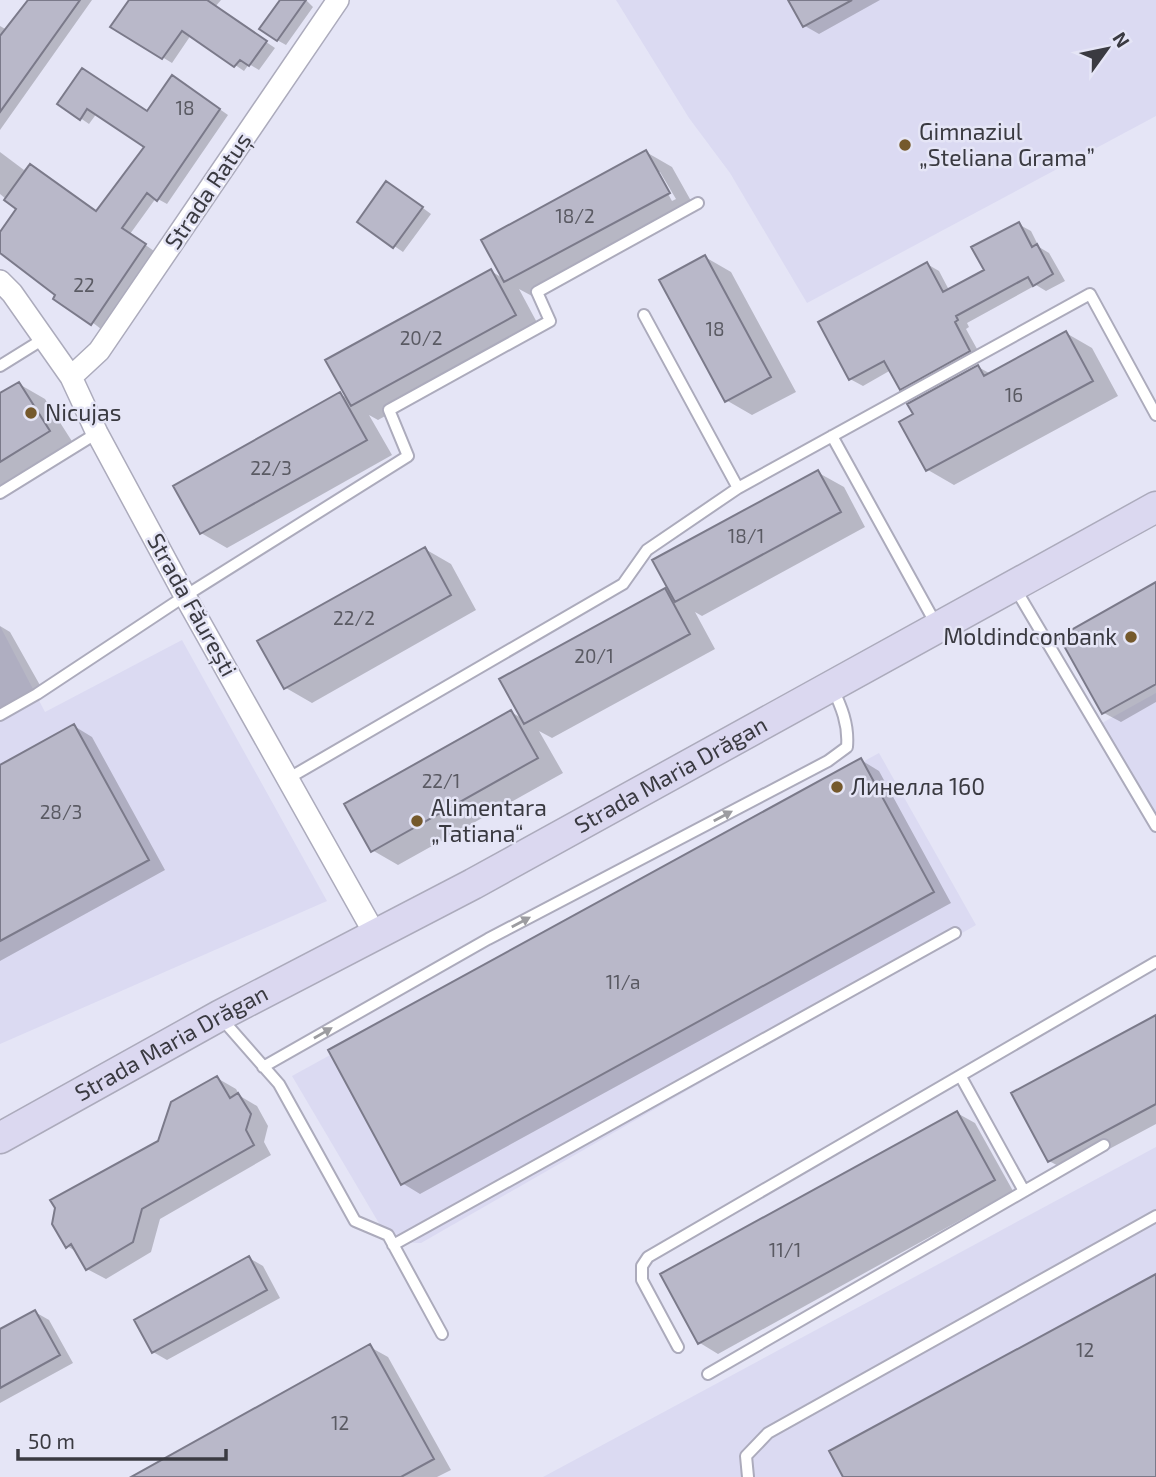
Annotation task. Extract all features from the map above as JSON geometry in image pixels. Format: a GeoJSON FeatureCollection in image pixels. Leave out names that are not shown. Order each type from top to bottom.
{"type":"FeatureCollection","features":[{"type":"Feature","properties":{"kind":"main road","name":"Strada Maria Drăgan"},"geometry":{"type":"LineString","coordinates":[[0,1138],[219,1016],[376,936],[1156,507]]}},
{"type":"Feature","properties":{"kind":"street","name":"Strada Ratuș"},"geometry":{"type":"LineString","coordinates":[[71,377],[99,351],[338,0]]}},
{"type":"Feature","properties":{"kind":"street","name":"Strada Făurești"},"geometry":{"type":"LineString","coordinates":[[0,281],[46,338],[71,377],[97,433],[185,596],[376,936]]}},
{"type":"Feature","properties":{"kind":"lane"},"geometry":{"type":"LineString","coordinates":[[0,715],[37,694],[185,596],[408,456],[389,410],[550,321],[537,292],[698,203]]}},
{"type":"Feature","properties":{"kind":"lane"},"geometry":{"type":"LineString","coordinates":[[289,778],[623,584],[647,550],[738,488],[1090,294],[1156,415]]}},
{"type":"Feature","properties":{"kind":"lane"},"geometry":{"type":"LineString","coordinates":[[644,315],[738,488]]}},
{"type":"Feature","properties":{"kind":"lane"},"geometry":{"type":"LineString","coordinates":[[0,366],[46,338]]}},
{"type":"Feature","properties":{"kind":"lane"},"geometry":{"type":"LineString","coordinates":[[0,493],[97,433]]}},
{"type":"Feature","properties":{"kind":"lane"},"geometry":{"type":"LineString","coordinates":[[832,436],[938,627]]}},
{"type":"Feature","properties":{"kind":"lane"},"geometry":{"type":"LineString","coordinates":[[1014,586],[1156,826]]}},
{"type":"Feature","properties":{"kind":"lane"},"geometry":{"type":"LineString","coordinates":[[263,1067],[488,939],[828,761],[847,747],[848,734],[843,710],[832,686]]}},
{"type":"Feature","properties":{"kind":"lane"},"geometry":{"type":"LineString","coordinates":[[393,1245],[955,933]]}},
{"type":"Feature","properties":{"kind":"lane"},"geometry":{"type":"LineString","coordinates":[[678,1347],[642,1280],[642,1266],[648,1257],[1156,962]]}},
{"type":"Feature","properties":{"kind":"lane"},"geometry":{"type":"LineString","coordinates":[[219,1016],[279,1084],[355,1221],[388,1235],[442,1334]]}},
{"type":"Feature","properties":{"kind":"lane"},"geometry":{"type":"LineString","coordinates":[[961,1077],[1024,1191]]}},
{"type":"Feature","properties":{"kind":"lane"},"geometry":{"type":"LineString","coordinates":[[708,1374],[1104,1145]]}},
{"type":"Feature","properties":{"kind":"lane"},"geometry":{"type":"LineString","coordinates":[[748,1477],[746,1455],[768,1433],[1156,1216]]}},
{"type":"Feature","properties":{"kind":"shaded area","name":"Gimnaziul „Steliana Grama”"},"geometry":{"type":"Polygon","coordinates":[[[616,0],[1156,0],[1156,116],[807,303],[730,173],[689,118],[616,0]]]}},
{"type":"Feature","properties":{"kind":"shaded area"},"geometry":{"type":"Polygon","coordinates":[[[0,626],[45,712],[182,640],[327,901],[0,1044],[0,626]]]}},
{"type":"Feature","properties":{"kind":"shaded area"},"geometry":{"type":"Polygon","coordinates":[[[1156,693],[1156,814],[1102,723],[1156,693]]]}},
{"type":"Feature","properties":{"kind":"shaded area"},"geometry":{"type":"Polygon","coordinates":[[[879,753],[976,925],[421,1243],[390,1242],[292,1076],[879,753]]]}},
{"type":"Feature","properties":{"kind":"shaded area"},"geometry":{"type":"Polygon","coordinates":[[[1156,1147],[1156,1477],[543,1477],[1156,1147]]]}},
{"type":"Feature","properties":{"kind":"building"},"geometry":{"type":"Polygon","coordinates":[[[28,0],[80,0],[0,112],[0,36],[28,0]]]}},
{"type":"Feature","properties":{"kind":"building"},"geometry":{"type":"Polygon","coordinates":[[[129,0],[207,0],[267,41],[249,66],[240,60],[234,67],[182,31],[162,59],[110,27],[129,0]]]}},
{"type":"Feature","properties":{"kind":"building"},"geometry":{"type":"Polygon","coordinates":[[[280,0],[306,0],[277,41],[259,29],[280,0]]]}},
{"type":"Feature","properties":{"kind":"building"},"geometry":{"type":"Polygon","coordinates":[[[788,0],[852,0],[803,27],[788,0]]]}},
{"type":"Feature","properties":{"kind":"building"},"geometry":{"type":"Polygon","coordinates":[[[82,68],[147,111],[172,75],[220,109],[157,201],[147,193],[122,228],[146,244],[91,325],[53,299],[55,295],[0,253],[0,232],[16,209],[4,200],[30,164],[96,211],[144,147],[87,109],[80,120],[57,104],[82,68]]]}},
{"type":"Feature","properties":{"kind":"building"},"geometry":{"type":"Polygon","coordinates":[[[646,150],[670,193],[504,282],[481,240],[646,150]]]}},
{"type":"Feature","properties":{"kind":"building"},"geometry":{"type":"Polygon","coordinates":[[[386,181],[423,207],[393,248],[357,222],[386,181]]]}},
{"type":"Feature","properties":{"kind":"building"},"geometry":{"type":"Polygon","coordinates":[[[1019,222],[1032,247],[1037,244],[1053,274],[1033,286],[1028,277],[956,316],[958,320],[955,322],[970,351],[900,390],[884,361],[849,380],[818,322],[927,262],[943,292],[984,270],[971,247],[1019,222]]]}},
{"type":"Feature","properties":{"kind":"building"},"geometry":{"type":"Polygon","coordinates":[[[705,255],[771,377],[725,402],[659,280],[705,255]]]}},
{"type":"Feature","properties":{"kind":"building"},"geometry":{"type":"Polygon","coordinates":[[[491,269],[516,315],[351,406],[325,360],[491,269]]]}},
{"type":"Feature","properties":{"kind":"building"},"geometry":{"type":"Polygon","coordinates":[[[1066,331],[1093,381],[926,471],[899,422],[913,414],[907,404],[978,365],[984,376],[1066,331]]]}},
{"type":"Feature","properties":{"kind":"building"},"geometry":{"type":"Polygon","coordinates":[[[19,382],[50,431],[0,462],[0,393],[19,382]]]}},
{"type":"Feature","properties":{"kind":"building"},"geometry":{"type":"Polygon","coordinates":[[[340,392],[367,440],[200,534],[173,486],[340,392]]]}},
{"type":"Feature","properties":{"kind":"building"},"geometry":{"type":"Polygon","coordinates":[[[818,470],[841,512],[675,602],[652,560],[818,470]]]}},
{"type":"Feature","properties":{"kind":"building"},"geometry":{"type":"Polygon","coordinates":[[[425,547],[451,595],[284,689],[257,641],[425,547]]]}},
{"type":"Feature","properties":{"kind":"building"},"geometry":{"type":"Polygon","coordinates":[[[1156,582],[1156,684],[1102,714],[1059,637],[1156,582]]]}},
{"type":"Feature","properties":{"kind":"building"},"geometry":{"type":"Polygon","coordinates":[[[665,588],[690,634],[524,724],[499,679],[665,588]]]}},
{"type":"Feature","properties":{"kind":"building"},"geometry":{"type":"Polygon","coordinates":[[[511,710],[538,758],[371,852],[344,804],[511,710]]]}},
{"type":"Feature","properties":{"kind":"building"},"geometry":{"type":"Polygon","coordinates":[[[74,724],[149,860],[0,941],[0,765],[74,724]]]}},
{"type":"Feature","properties":{"kind":"building"},"geometry":{"type":"Polygon","coordinates":[[[861,758],[934,892],[401,1185],[328,1050],[861,758]]]}},
{"type":"Feature","properties":{"kind":"building"},"geometry":{"type":"Polygon","coordinates":[[[1156,1015],[1156,1104],[1048,1162],[1011,1093],[1156,1015]]]}},
{"type":"Feature","properties":{"kind":"building"},"geometry":{"type":"Polygon","coordinates":[[[217,1076],[230,1098],[238,1093],[251,1114],[246,1130],[254,1145],[142,1209],[133,1242],[86,1270],[71,1244],[66,1248],[52,1224],[55,1208],[50,1200],[158,1141],[171,1102],[217,1076]]]}},
{"type":"Feature","properties":{"kind":"building"},"geometry":{"type":"Polygon","coordinates":[[[957,1111],[995,1180],[698,1344],[660,1274],[957,1111]]]}},
{"type":"Feature","properties":{"kind":"building"},"geometry":{"type":"Polygon","coordinates":[[[249,1256],[267,1290],[152,1353],[134,1320],[249,1256]]]}},
{"type":"Feature","properties":{"kind":"building"},"geometry":{"type":"Polygon","coordinates":[[[1156,1274],[1156,1477],[843,1477],[829,1451],[1156,1274]]]}},
{"type":"Feature","properties":{"kind":"building"},"geometry":{"type":"Polygon","coordinates":[[[35,1310],[60,1355],[0,1388],[0,1329],[35,1310]]]}},
{"type":"Feature","properties":{"kind":"building"},"geometry":{"type":"Polygon","coordinates":[[[370,1344],[434,1459],[401,1477],[131,1477],[370,1344]]]}},
{"type":"Feature","properties":{"kind":"place","name":"Gimnaziul „Steliana Grama”"},"geometry":{"type":"Point","coordinates":[905,145]}},
{"type":"Feature","properties":{"kind":"place","name":"Nicujas"},"geometry":{"type":"Point","coordinates":[31,413]}},
{"type":"Feature","properties":{"kind":"place","name":"Moldindconbank"},"geometry":{"type":"Point","coordinates":[1131,637]}},
{"type":"Feature","properties":{"kind":"place","name":"Линелла 160"},"geometry":{"type":"Point","coordinates":[837,787]}},
{"type":"Feature","properties":{"kind":"place","name":"Alimentara „Tatiana“"},"geometry":{"type":"Point","coordinates":[417,821]}}]}
